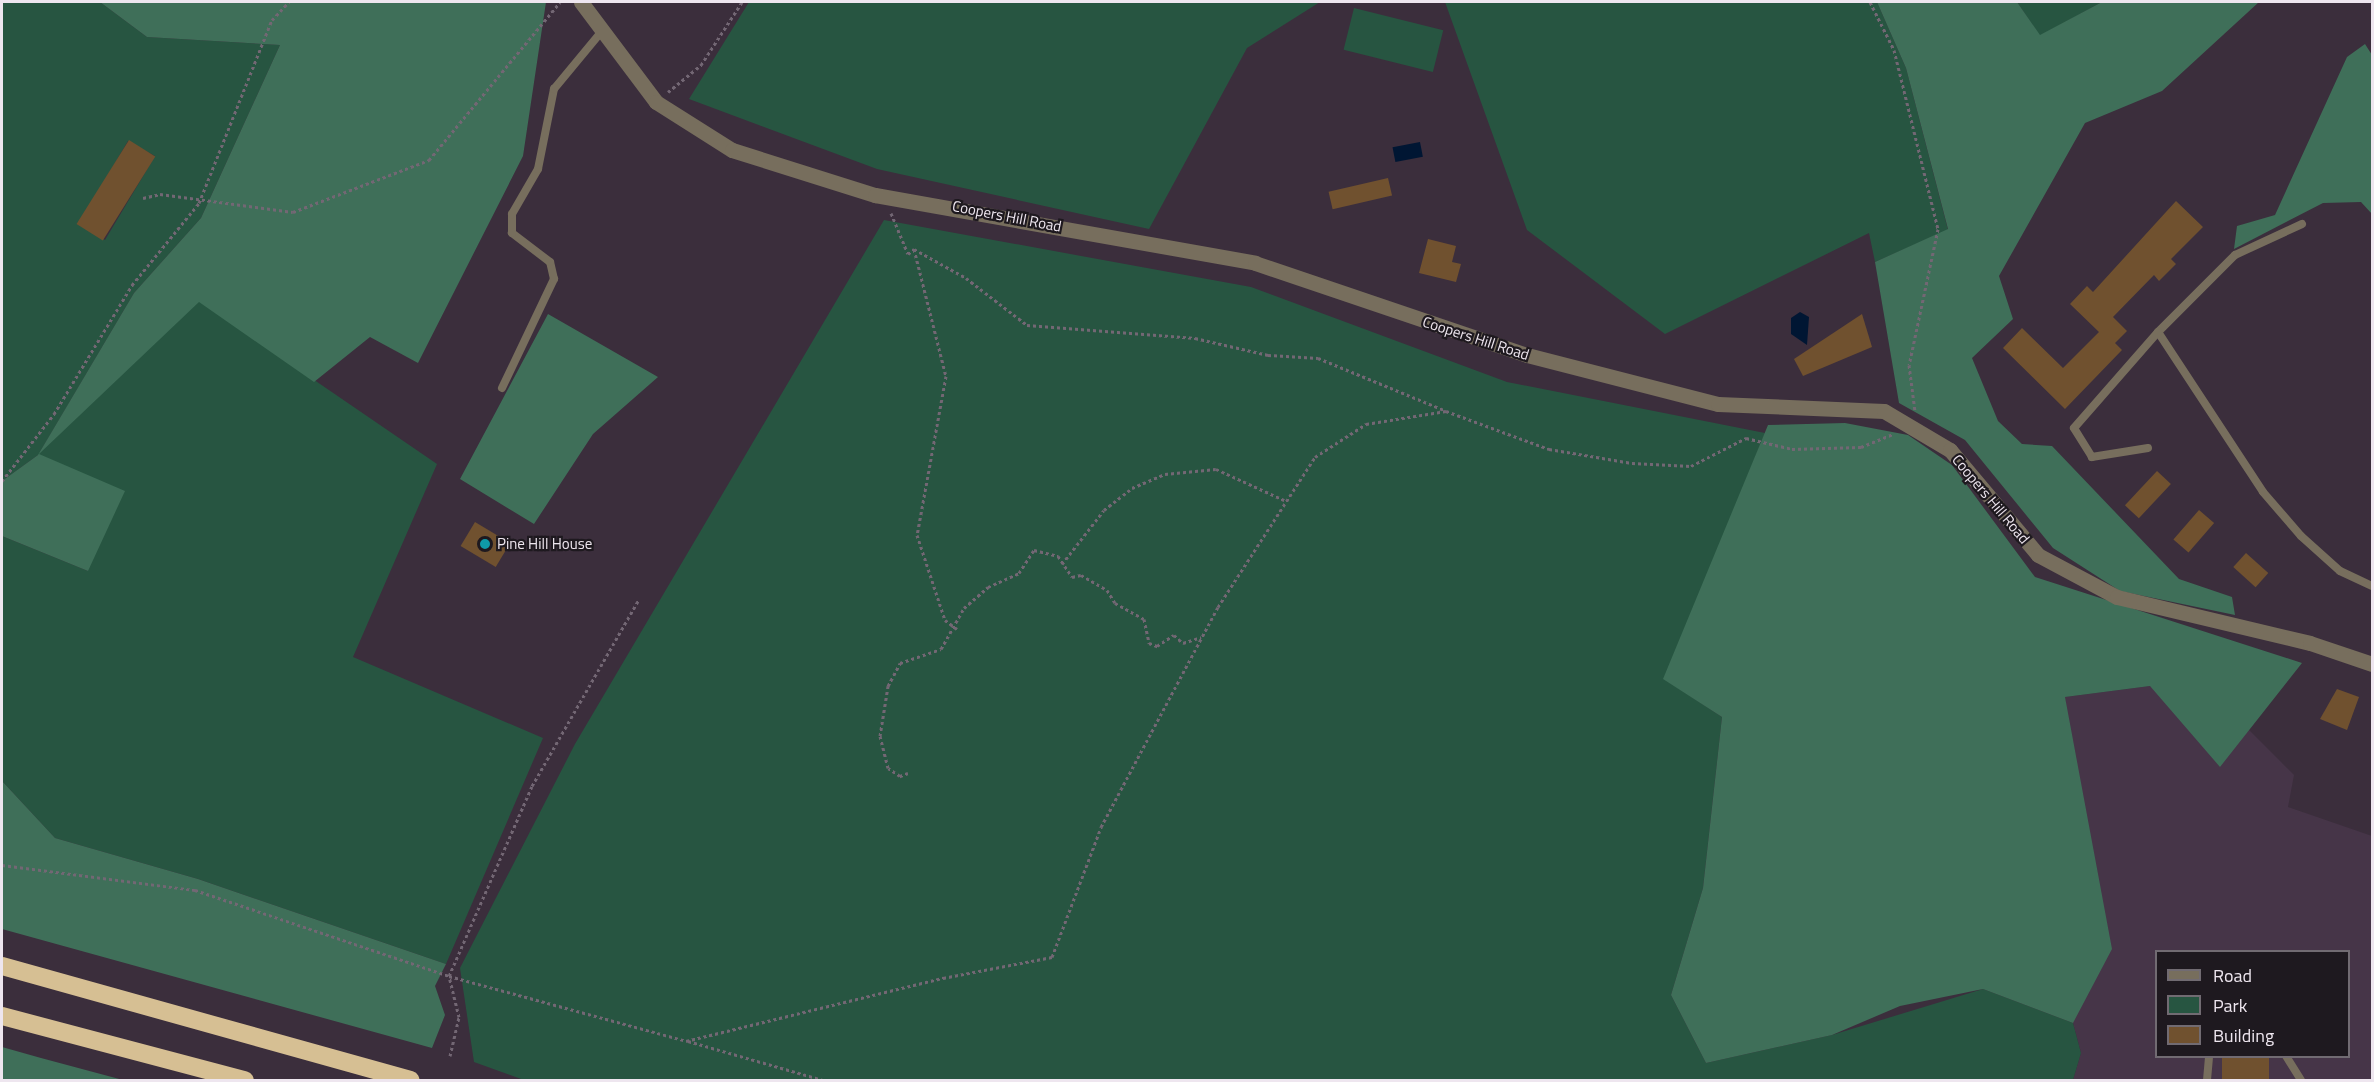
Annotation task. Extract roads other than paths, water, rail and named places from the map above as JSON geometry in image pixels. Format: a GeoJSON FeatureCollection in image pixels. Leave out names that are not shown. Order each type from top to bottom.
{"type":"FeatureCollection","features":[{"type":"Feature","properties":{"kind":"highway"},"geometry":{"type":"LineString","coordinates":[[2,966],[410,1080]]}},
{"type":"Feature","properties":{"kind":"highway"},"geometry":{"type":"LineString","coordinates":[[2,1016],[245,1080]]}},
{"type":"Feature","properties":{"kind":"street","name":"Coopers Hill Road"},"geometry":{"type":"LineString","coordinates":[[581,2],[656,102],[732,150],[875,195],[1255,263],[1527,355],[1718,404],[1884,411],[1950,450],[2038,555],[2117,597],[2310,643],[2373,664]]}},
{"type":"Feature","properties":{"kind":"lane"},"geometry":{"type":"LineString","coordinates":[[502,388],[554,279],[545,256],[512,233],[512,214],[538,169],[554,89],[603,30]]}},
{"type":"Feature","properties":{"kind":"lane"},"geometry":{"type":"LineString","coordinates":[[2148,448],[2092,457],[2074,428],[2158,332],[2235,255],[2302,224]]}},
{"type":"Feature","properties":{"kind":"lane"},"geometry":{"type":"LineString","coordinates":[[2158,332],[2263,492],[2301,536],[2340,571],[2373,585]]}},
{"type":"Feature","properties":{"kind":"lane"},"geometry":{"type":"LineString","coordinates":[[2207,1080],[2208,1058]]}},
{"type":"Feature","properties":{"kind":"lane"},"geometry":{"type":"LineString","coordinates":[[2287,1058],[2301,1080]]}},
{"type":"Feature","properties":{"kind":"water"},"geometry":{"type":"Polygon","coordinates":[[[1420,142],[1423,157],[1395,162],[1393,147],[1420,142]]]}},
{"type":"Feature","properties":{"kind":"water"},"geometry":{"type":"Polygon","coordinates":[[[1800,312],[1809,317],[1807,345],[1791,334],[1791,318],[1800,312]]]}},
{"type":"Feature","properties":{"kind":"place","name":"Pine Hill House"},"geometry":{"type":"Point","coordinates":[485,544]}}]}
